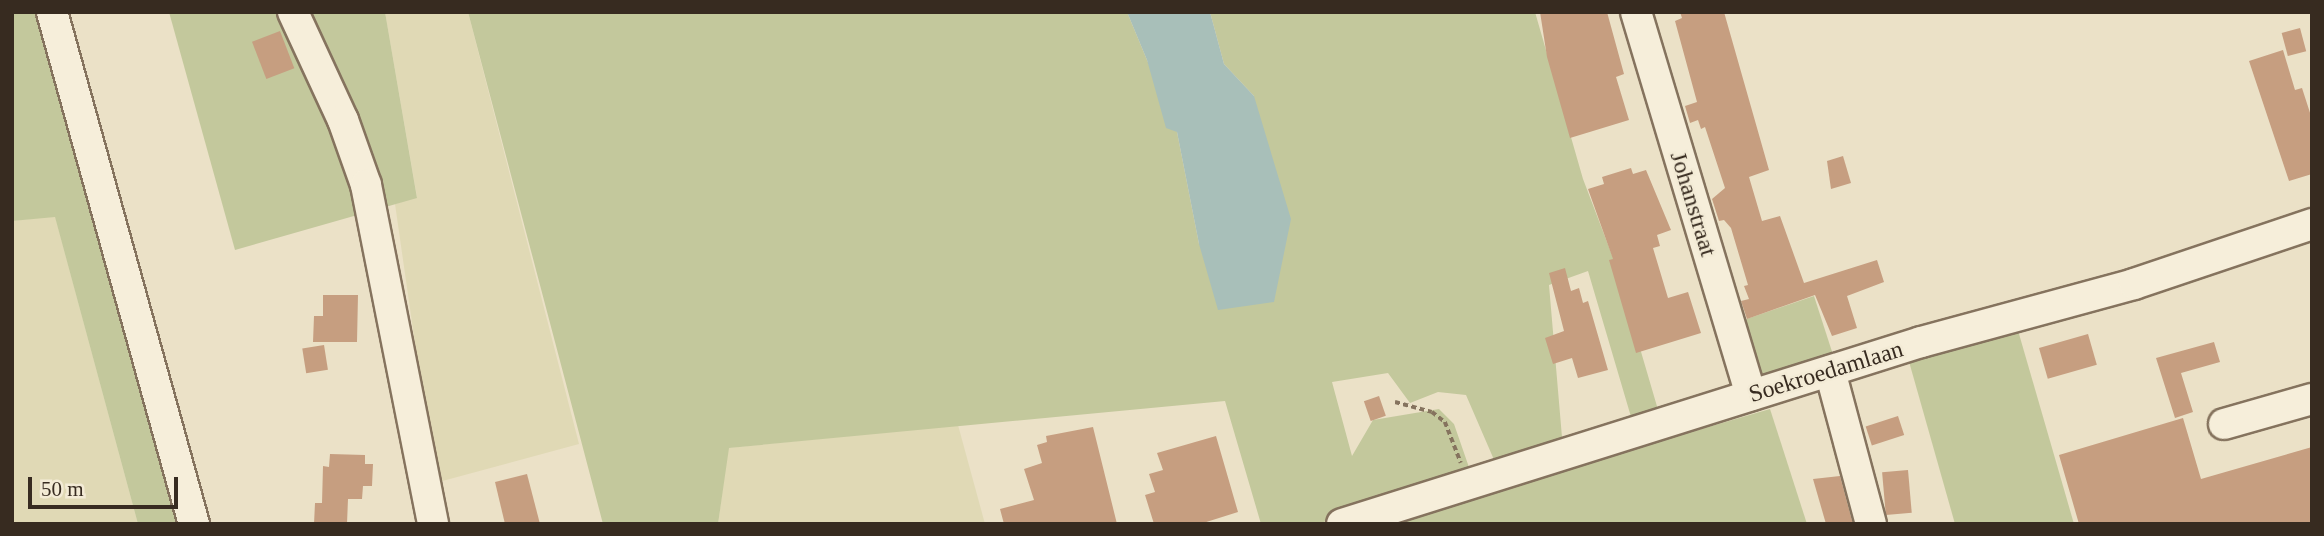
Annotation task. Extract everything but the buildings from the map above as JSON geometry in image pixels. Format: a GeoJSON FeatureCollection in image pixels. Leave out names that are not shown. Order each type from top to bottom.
{"type":"FeatureCollection","features":[{"type":"Feature","properties":{"kind":"street"},"geometry":{"type":"LineString","coordinates":[[52,12],[194,524]]}},
{"type":"Feature","properties":{"kind":"street"},"geometry":{"type":"LineString","coordinates":[[293,12],[343,120],[366,185],[433,524]]}},
{"type":"Feature","properties":{"kind":"street","name":"Johanstraat"},"geometry":{"type":"LineString","coordinates":[[1636,12],[1751,395]]}},
{"type":"Feature","properties":{"kind":"street","name":"Soekroedamlaan"},"geometry":{"type":"LineString","coordinates":[[1342,524],[1830,371],[2134,284],[2312,224]]}},
{"type":"Feature","properties":{"kind":"street"},"geometry":{"type":"LineString","coordinates":[[1830,371],[1871,524]]}},
{"type":"Feature","properties":{"kind":"street"},"geometry":{"type":"LineString","coordinates":[[2224,424],[2312,398]]}},
{"type":"Feature","properties":{"kind":"path"},"geometry":{"type":"LineString","coordinates":[[1395,402],[1433,412],[1446,422],[1469,484]]}},
{"type":"Feature","properties":{"kind":"shaded area"},"geometry":{"type":"Polygon","coordinates":[[[385,12],[468,12],[579,444],[435,483],[395,204],[417,197],[385,12]]]}},
{"type":"Feature","properties":{"kind":"shaded area"},"geometry":{"type":"Polygon","coordinates":[[[55,216],[138,524],[12,524],[12,221],[55,216]]]}},
{"type":"Feature","properties":{"kind":"shaded area"},"geometry":{"type":"Polygon","coordinates":[[[958,425],[985,524],[718,524],[728,448],[958,425]]]}},
{"type":"Feature","properties":{"kind":"green space"},"geometry":{"type":"Polygon","coordinates":[[[12,12],[43,12],[184,524],[138,524],[55,217],[12,221],[12,12]]]}},
{"type":"Feature","properties":{"kind":"green space"},"geometry":{"type":"Polygon","coordinates":[[[169,12],[385,12],[417,198],[235,250],[169,12]]]}},
{"type":"Feature","properties":{"kind":"green space"},"geometry":{"type":"Polygon","coordinates":[[[468,12],[1127,12],[1177,132],[1199,244],[1254,96],[1224,64],[1210,12],[1535,12],[1583,179],[1615,263],[1661,420],[1634,427],[1588,271],[1549,285],[1563,449],[1498,469],[1466,395],[1438,392],[1410,403],[1388,373],[1332,382],[1352,456],[1373,420],[1439,409],[1454,424],[1472,476],[1317,524],[1261,524],[1225,401],[729,448],[718,524],[603,524],[468,12]]]}},
{"type":"Feature","properties":{"kind":"green space"},"geometry":{"type":"Polygon","coordinates":[[[1814,296],[1836,364],[1758,378],[1735,323],[1814,296]]]}},
{"type":"Feature","properties":{"kind":"green space"},"geometry":{"type":"Polygon","coordinates":[[[2017,327],[2074,524],[1955,524],[1908,358],[2017,327]]]}},
{"type":"Feature","properties":{"kind":"green space"},"geometry":{"type":"Polygon","coordinates":[[[1770,409],[1807,524],[1376,524],[1770,409]]]}},
{"type":"Feature","properties":{"kind":"water"},"geometry":{"type":"Polygon","coordinates":[[[1127,12],[1210,12],[1224,64],[1254,96],[1291,219],[1274,302],[1218,310],[1199,244],[1177,132],[1166,128],[1147,60],[1127,12]]]}}]}
